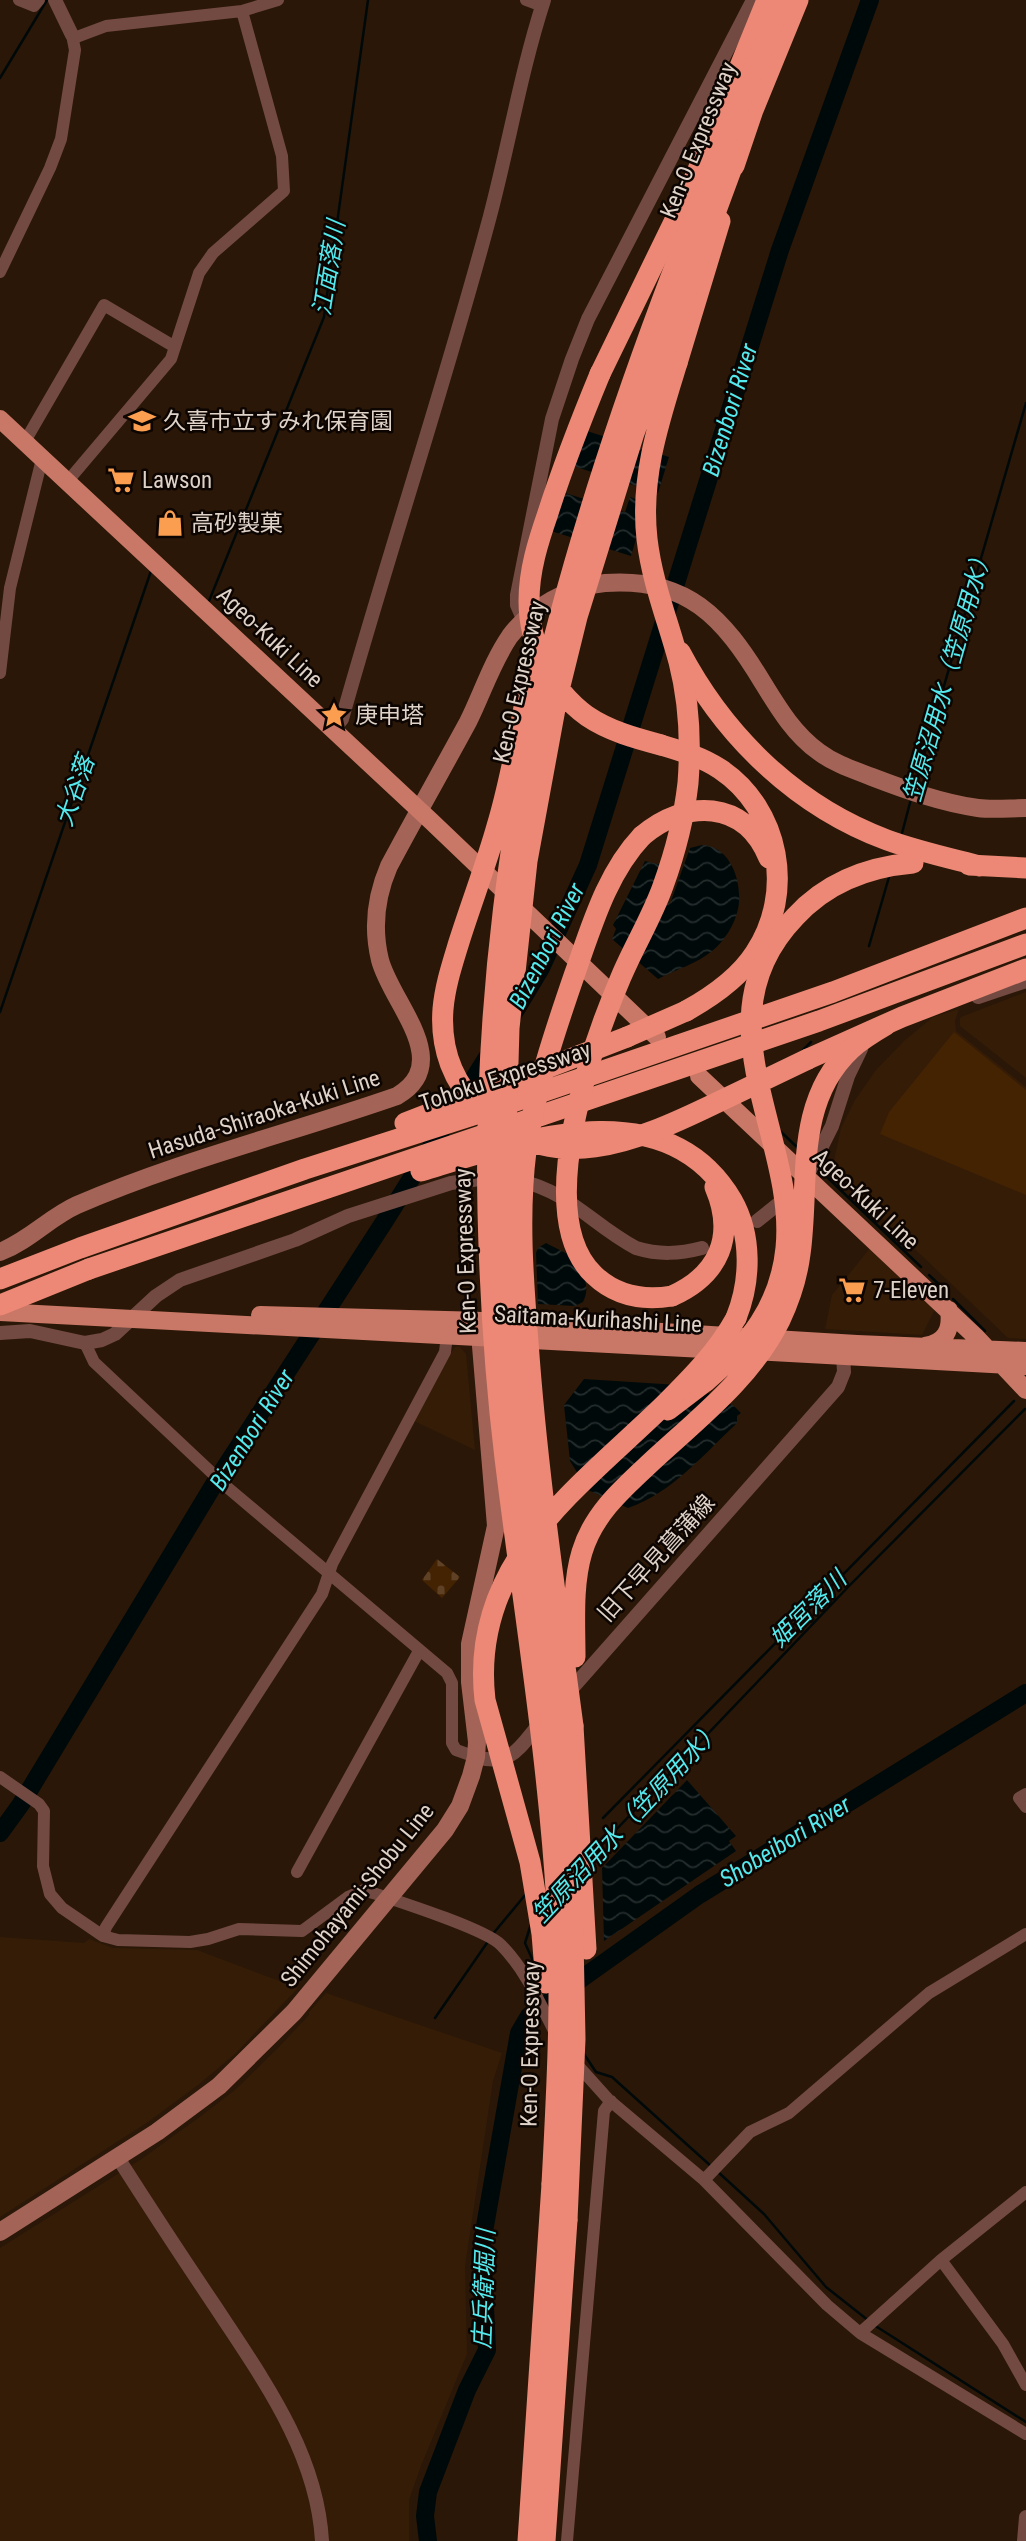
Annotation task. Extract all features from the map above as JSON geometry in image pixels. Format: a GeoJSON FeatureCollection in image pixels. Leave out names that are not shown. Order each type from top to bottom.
{"type":"FeatureCollection","features":[{"type":"Feature","properties":{"kind":"highway"},"geometry":{"type":"LineString","coordinates":[[767,0],[691,187],[602,435],[555,579],[517,732],[498,825],[449,977],[443,1011],[444,1044],[464,1091],[498,1125],[533,1142],[562,1149],[579,1149],[615,1144],[661,1129],[808,1059],[1026,968]]}},
{"type":"Feature","properties":{"kind":"highway","name":"Ken-O Expressway"},"geometry":{"type":"LineString","coordinates":[[528,2541],[559,2054],[557,1901],[540,1728],[504,1453],[490,1284],[489,1127],[499,955],[510,864],[541,694],[560,614],[589,516],[617,428],[691,227],[783,0]]}},
{"type":"Feature","properties":{"kind":"highway","name":"Ken-O Expressway"},"geometry":{"type":"LineString","coordinates":[[545,2541],[567,2220],[575,2039],[572,1888],[558,1740],[521,1454],[510,1340],[504,1200],[509,1028],[527,861],[557,698],[577,617],[634,433],[738,151],[798,0]]}},
{"type":"Feature","properties":{"kind":"highway"},"geometry":{"type":"LineString","coordinates":[[691,1156],[713,1182],[723,1214],[721,1248],[707,1273],[696,1283],[672,1296],[643,1299],[628,1296],[602,1282],[590,1272],[581,1258],[569,1228],[566,1189],[572,1137],[592,1057],[621,976],[662,889],[683,818],[688,782],[688,726],[683,682],[656,589],[647,539],[645,514],[649,463],[710,261],[738,151]]}},
{"type":"Feature","properties":{"kind":"highway"},"geometry":{"type":"LineString","coordinates":[[0,1279],[304,1169],[332,1153],[393,1134],[517,1079],[627,1037],[687,1011],[725,986],[754,955],[769,926],[778,886],[776,854],[765,820],[756,803],[745,789],[720,769],[697,756],[606,727],[569,701],[554,683],[544,663],[531,622],[529,601],[536,551],[572,441],[600,374],[691,187]]}},
{"type":"Feature","properties":{"kind":"highway"},"geometry":{"type":"LineString","coordinates":[[671,636],[696,682],[717,712],[763,763],[795,789],[839,818],[914,856],[980,866],[1026,868]]}},
{"type":"Feature","properties":{"kind":"highway"},"geometry":{"type":"LineString","coordinates":[[567,2220],[577,2191],[582,2126],[586,1949],[573,1726],[531,1386],[523,1251],[526,1152],[539,1087],[585,943],[614,874],[622,859],[642,836],[667,817],[679,813],[720,811],[735,817],[759,839],[768,854],[774,872],[775,897]]}},
{"type":"Feature","properties":{"kind":"highway"},"geometry":{"type":"LineString","coordinates":[[630,1438],[732,1360],[764,1318],[778,1285],[786,1248],[785,1209],[778,1165],[757,1086],[751,1034],[755,993],[768,956],[789,923],[818,895],[865,872],[914,856]]}},
{"type":"Feature","properties":{"kind":"highway","name":"Tohoku Expressway"},"geometry":{"type":"LineString","coordinates":[[393,1134],[501,1106],[833,992],[1026,918]]}},
{"type":"Feature","properties":{"kind":"highway","name":"Tohoku Expressway"},"geometry":{"type":"LineString","coordinates":[[0,1303],[239,1217],[365,1181],[485,1135],[820,1021],[1026,944]]}},
{"type":"Feature","properties":{"kind":"highway"},"geometry":{"type":"LineString","coordinates":[[573,1726],[576,1708],[577,1578],[582,1551],[589,1534],[607,1506],[723,1395],[754,1362],[774,1332],[790,1297],[800,1257],[805,1163],[816,1103],[822,1088],[841,1060],[851,1049],[886,1025]]}},
{"type":"Feature","properties":{"kind":"highway"},"geometry":{"type":"LineString","coordinates":[[365,1181],[512,1144],[595,1131],[632,1132],[657,1138],[703,1163],[719,1180],[736,1208],[746,1240],[747,1276],[736,1318],[709,1360],[554,1510],[517,1556],[495,1603],[487,1629],[484,1654],[485,1700],[530,1862],[542,1934],[552,2184]]}},
{"type":"Feature","properties":{"kind":"main road","name":"Ageo-Kuki Line"},"geometry":{"type":"LineString","coordinates":[[0,419],[420,811],[657,1037]]}},
{"type":"Feature","properties":{"kind":"main road","name":"Hasuda-Shiraoka-Kuki Line"},"geometry":{"type":"LineString","coordinates":[[0,1252],[24,1241],[77,1205],[165,1171],[388,1099],[413,1085],[421,1069],[420,1045],[384,974],[378,950],[375,923],[385,874],[510,637],[524,621],[548,603],[572,590],[612,583],[651,584],[689,598],[720,622],[742,650],[798,735],[821,754],[879,780],[952,803],[981,808],[1026,808]]}},
{"type":"Feature","properties":{"kind":"main road","name":"Ageo-Kuki Line"},"geometry":{"type":"LineString","coordinates":[[699,1076],[948,1310],[1026,1390]]}},
{"type":"Feature","properties":{"kind":"main road","name":"Saitama-Kurihashi Line"},"geometry":{"type":"LineString","coordinates":[[0,1303],[134,1314]]}},
{"type":"Feature","properties":{"kind":"main road"},"geometry":{"type":"LineString","coordinates":[[921,1347],[942,1340],[947,1334],[950,1320],[948,1310]]}},
{"type":"Feature","properties":{"kind":"main road","name":"Saitama-Kurihashi Line"},"geometry":{"type":"LineString","coordinates":[[0,1312],[134,1314],[921,1347],[995,1357],[1026,1366]]}},
{"type":"Feature","properties":{"kind":"main road","name":"Saitama-Kurihashi Line"},"geometry":{"type":"LineString","coordinates":[[344,1323],[447,1335],[482,1329],[579,1344],[843,1355],[995,1357],[1026,1351]]}},
{"type":"Feature","properties":{"kind":"main road","name":"Shimohayami-Shobu Line"},"geometry":{"type":"LineString","coordinates":[[0,2232],[118,2158],[219,2086],[294,2012],[453,1818],[476,1757],[470,1644],[495,1537],[497,1516],[482,1329]]}},
{"type":"Feature","properties":{"kind":"street"},"geometry":{"type":"LineString","coordinates":[[19,0],[34,6],[39,0]]}},
{"type":"Feature","properties":{"kind":"street"},"geometry":{"type":"LineString","coordinates":[[0,272],[61,139],[75,50],[73,36],[55,0]]}},
{"type":"Feature","properties":{"kind":"street"},"geometry":{"type":"LineString","coordinates":[[73,36],[106,26],[242,11],[278,0]]}},
{"type":"Feature","properties":{"kind":"street"},"geometry":{"type":"LineString","coordinates":[[333,730],[342,719],[490,214],[510,125],[543,3],[526,0]]}},
{"type":"Feature","properties":{"kind":"street"},"geometry":{"type":"LineString","coordinates":[[524,621],[517,605],[517,595],[542,463],[561,387],[588,319],[753,0]]}},
{"type":"Feature","properties":{"kind":"street"},"geometry":{"type":"LineString","coordinates":[[67,482],[156,380],[171,359],[199,273],[213,253],[284,191],[282,156],[242,11]]}},
{"type":"Feature","properties":{"kind":"street"},"geometry":{"type":"LineString","coordinates":[[24,443],[104,305],[175,347]]}},
{"type":"Feature","properties":{"kind":"street"},"geometry":{"type":"LineString","coordinates":[[0,673],[10,588],[42,459]]}},
{"type":"Feature","properties":{"kind":"street"},"geometry":{"type":"LineString","coordinates":[[757,1221],[790,1195],[817,1159],[832,1126],[855,1059],[868,1042],[904,1020],[1026,981]]}},
{"type":"Feature","properties":{"kind":"street"},"geometry":{"type":"LineString","coordinates":[[0,1333],[43,1332],[85,1343],[109,1338],[134,1314],[180,1280],[295,1240],[348,1216],[451,1183],[493,1177],[533,1183],[560,1195],[636,1248],[662,1254],[702,1248]]}},
{"type":"Feature","properties":{"kind":"street"},"geometry":{"type":"LineString","coordinates":[[103,1936],[106,1927],[322,1594],[328,1573],[445,1352],[447,1335]]}},
{"type":"Feature","properties":{"kind":"street"},"geometry":{"type":"LineString","coordinates":[[85,1343],[94,1362],[228,1488],[452,1680],[450,1739],[453,1747],[476,1757]]}},
{"type":"Feature","properties":{"kind":"street","name":"旧下早見菖蒲線"},"geometry":{"type":"LineString","coordinates":[[476,1757],[503,1760],[513,1753],[838,1387],[843,1377],[843,1355]]}},
{"type":"Feature","properties":{"kind":"street"},"geometry":{"type":"LineString","coordinates":[[297,1872],[419,1651]]}},
{"type":"Feature","properties":{"kind":"street"},"geometry":{"type":"LineString","coordinates":[[3,1779],[39,1804],[46,1815],[43,1866],[50,1894],[62,1908],[103,1936],[118,1940],[190,1942],[239,1929],[263,1928],[296,1932],[307,1928],[337,1904],[360,1891],[389,1899],[499,1942],[518,1964],[569,2055],[611,2101],[704,2180],[827,2305],[860,2333],[1026,2434]]}},
{"type":"Feature","properties":{"kind":"street"},"geometry":{"type":"LineString","coordinates":[[1026,1794],[1020,1798],[1026,1807]]}},
{"type":"Feature","properties":{"kind":"street"},"geometry":{"type":"LineString","coordinates":[[704,2180],[750,2132],[789,2113],[929,1993],[1026,1934]]}},
{"type":"Feature","properties":{"kind":"street"},"geometry":{"type":"LineString","coordinates":[[567,2541],[604,2111],[611,2101]]}},
{"type":"Feature","properties":{"kind":"street"},"geometry":{"type":"LineString","coordinates":[[118,2158],[271,2392],[294,2436],[311,2478],[321,2523],[322,2541]]}},
{"type":"Feature","properties":{"kind":"street"},"geometry":{"type":"LineString","coordinates":[[860,2333],[940,2260],[1026,2192]]}},
{"type":"Feature","properties":{"kind":"street"},"geometry":{"type":"LineString","coordinates":[[940,2260],[1003,2344],[1026,2385]]}},
{"type":"Feature","properties":{"kind":"street"},"geometry":{"type":"LineString","coordinates":[[1024,2541],[1026,2517]]}},
{"type":"Feature","properties":{"kind":"shaded area"},"geometry":{"type":"Polygon","coordinates":[[[1026,992],[1026,1078],[960,1026],[960,1019],[1026,992]]]}},
{"type":"Feature","properties":{"kind":"shaded area"},"geometry":{"type":"Polygon","coordinates":[[[959,1009],[955,1021],[956,1031],[1026,1087],[1026,1339],[1008,1338],[832,1170],[841,1128],[855,1100],[876,1070],[904,1041],[933,1017],[959,1009]]]}},
{"type":"Feature","properties":{"kind":"shaded area"},"geometry":{"type":"Polygon","coordinates":[[[871,1247],[935,1309],[922,1335],[825,1329],[832,1295],[871,1247]]]}},
{"type":"Feature","properties":{"kind":"shaded area"},"geometry":{"type":"Polygon","coordinates":[[[459,1346],[466,1354],[475,1450],[414,1421],[449,1356],[455,1347],[459,1346]]]}},
{"type":"Feature","properties":{"kind":"shaded area"},"geometry":{"type":"Polygon","coordinates":[[[0,1937],[84,1943],[89,1939],[113,1948],[197,1950],[298,1988],[235,2054],[198,2085],[148,2122],[0,2217],[0,1937]]]}},
{"type":"Feature","properties":{"kind":"shaded area"},"geometry":{"type":"Polygon","coordinates":[[[326,1993],[502,2053],[493,2081],[465,2266],[467,2354],[409,2500],[409,2541],[0,2541],[0,2248],[143,2158],[235,2090],[309,2015],[326,1993]]]}},
{"type":"Feature","properties":{"kind":"green space"},"geometry":{"type":"Polygon","coordinates":[[[954,1032],[1026,1090],[1026,1195],[880,1134],[889,1112],[954,1032]]]}},
{"type":"Feature","properties":{"kind":"green space"},"geometry":{"type":"Polygon","coordinates":[[[437,1559],[460,1577],[442,1598],[422,1580],[437,1559]]]}},
{"type":"Feature","properties":{"kind":"water"},"geometry":{"type":"Polygon","coordinates":[[[568,425],[669,457],[658,493],[557,461],[568,425]]]}},
{"type":"Feature","properties":{"kind":"water"},"geometry":{"type":"Polygon","coordinates":[[[562,492],[625,512],[630,497],[647,503],[631,556],[551,531],[562,492]]]}},
{"type":"Feature","properties":{"kind":"water"},"geometry":{"type":"Polygon","coordinates":[[[702,845],[721,852],[733,868],[739,889],[737,915],[725,938],[712,951],[658,979],[612,939],[616,929],[613,925],[645,861],[665,866],[653,896],[670,904],[690,848],[702,845]]]}},
{"type":"Feature","properties":{"kind":"water"},"geometry":{"type":"Polygon","coordinates":[[[546,1243],[572,1257],[580,1266],[586,1286],[583,1302],[575,1306],[538,1304],[536,1253],[538,1248],[546,1243]]]}},
{"type":"Feature","properties":{"kind":"water"},"geometry":{"type":"Polygon","coordinates":[[[584,1379],[694,1386],[734,1406],[741,1413],[737,1416],[737,1423],[673,1483],[628,1508],[588,1490],[570,1461],[564,1405],[584,1379]]]}},
{"type":"Feature","properties":{"kind":"water"},"geometry":{"type":"Polygon","coordinates":[[[687,1780],[736,1836],[729,1841],[736,1851],[604,1941],[602,1868],[687,1780]]]}},
{"type":"Feature","properties":{"kind":"waterway"},"geometry":{"type":"LineString","coordinates":[[0,78],[47,0]]}},
{"type":"Feature","properties":{"kind":"waterway","name":"江面落川"},"geometry":{"type":"LineString","coordinates":[[209,601],[324,317],[368,0]]}},
{"type":"Feature","properties":{"kind":"waterway","name":"Bizenbori River"},"geometry":{"type":"LineString","coordinates":[[511,1018],[541,968],[588,865],[780,250],[870,0]]}},
{"type":"Feature","properties":{"kind":"waterway","name":"笠原沼用水（笠原用水）"},"geometry":{"type":"LineString","coordinates":[[915,786],[1026,403]]}},
{"type":"Feature","properties":{"kind":"waterway","name":"大谷落"},"geometry":{"type":"LineString","coordinates":[[0,1012],[151,571]]}},
{"type":"Feature","properties":{"kind":"waterway","name":"笠原沼用水（笠原用水）"},"geometry":{"type":"LineString","coordinates":[[901,837],[911,799]]}},
{"type":"Feature","properties":{"kind":"waterway","name":"笠原沼用水（笠原用水）"},"geometry":{"type":"LineString","coordinates":[[869,946],[889,877]]}},
{"type":"Feature","properties":{"kind":"waterway","name":"笠原沼用水（笠原用水）"},"geometry":{"type":"LineString","coordinates":[[803,1050],[811,1042]]}},
{"type":"Feature","properties":{"kind":"waterway","name":"Bizenbori River"},"geometry":{"type":"LineString","coordinates":[[0,1833],[21,1804],[213,1486],[491,1051]]}},
{"type":"Feature","properties":{"kind":"waterway","name":"笠原沼用水（笠原用水）"},"geometry":{"type":"LineString","coordinates":[[778,1129],[799,1149]]}},
{"type":"Feature","properties":{"kind":"waterway","name":"笠原沼用水（笠原用水）"},"geometry":{"type":"LineString","coordinates":[[828,1178],[921,1267]]}},
{"type":"Feature","properties":{"kind":"waterway","name":"笠原沼用水（笠原用水）"},"geometry":{"type":"LineString","coordinates":[[929,1275],[947,1292]]}},
{"type":"Feature","properties":{"kind":"waterway","name":"笠原沼用水（笠原用水）"},"geometry":{"type":"LineString","coordinates":[[953,1299],[985,1331]]}},
{"type":"Feature","properties":{"kind":"waterway","name":"姫宮落川"},"geometry":{"type":"LineString","coordinates":[[603,1818],[1014,1401]]}},
{"type":"Feature","properties":{"kind":"waterway","name":"笠原沼用水（笠原用水）"},"geometry":{"type":"LineString","coordinates":[[591,1856],[850,1585],[1025,1409]]}},
{"type":"Feature","properties":{"kind":"waterway","name":"笠原沼用水（笠原用水）"},"geometry":{"type":"LineString","coordinates":[[428,2541],[425,2516],[428,2492],[467,2390],[487,2350],[482,2243],[519,2033],[529,2016],[699,1895],[1026,1693]]}},
{"type":"Feature","properties":{"kind":"waterway","name":"姫宮落川"},"geometry":{"type":"LineString","coordinates":[[492,1935],[526,1894]]}},
{"type":"Feature","properties":{"kind":"waterway","name":"笠原沼用水（笠原用水）"},"geometry":{"type":"LineString","coordinates":[[531,1924],[525,1943],[534,1963]]}},
{"type":"Feature","properties":{"kind":"waterway","name":"姫宮落川"},"geometry":{"type":"LineString","coordinates":[[435,2018],[489,1940]]}},
{"type":"Feature","properties":{"kind":"waterway","name":"笠原沼用水（笠原用水）"},"geometry":{"type":"LineString","coordinates":[[584,2054],[596,2072],[612,2077],[712,2167]]}},
{"type":"Feature","properties":{"kind":"waterway","name":"笠原沼用水（笠原用水）"},"geometry":{"type":"LineString","coordinates":[[717,2171],[764,2214],[826,2287],[869,2321]]}},
{"type":"Feature","properties":{"kind":"waterway","name":"笠原沼用水（笠原用水）"},"geometry":{"type":"LineString","coordinates":[[874,2325],[1026,2422]]}},
{"type":"Feature","properties":{"kind":"place","name":"久喜市立すみれ保育園"},"geometry":{"type":"Point","coordinates":[142,421]}},
{"type":"Feature","properties":{"kind":"place","name":"Lawson"},"geometry":{"type":"Point","coordinates":[121,480]}},
{"type":"Feature","properties":{"kind":"place","name":"高砂製菓"},"geometry":{"type":"Point","coordinates":[170,523]}},
{"type":"Feature","properties":{"kind":"place","name":"庚申塔"},"geometry":{"type":"Point","coordinates":[334,715]}},
{"type":"Feature","properties":{"kind":"place","name":"7-Eleven"},"geometry":{"type":"Point","coordinates":[852,1290]}},
{"type":"Feature","properties":{"kind":"water label","name":"Shobeibori River"},"geometry":{"type":"Point","coordinates":[785,1842]}},
{"type":"Feature","properties":{"kind":"water label","name":"庄兵衛堀川"},"geometry":{"type":"Point","coordinates":[484,2289]}}]}
